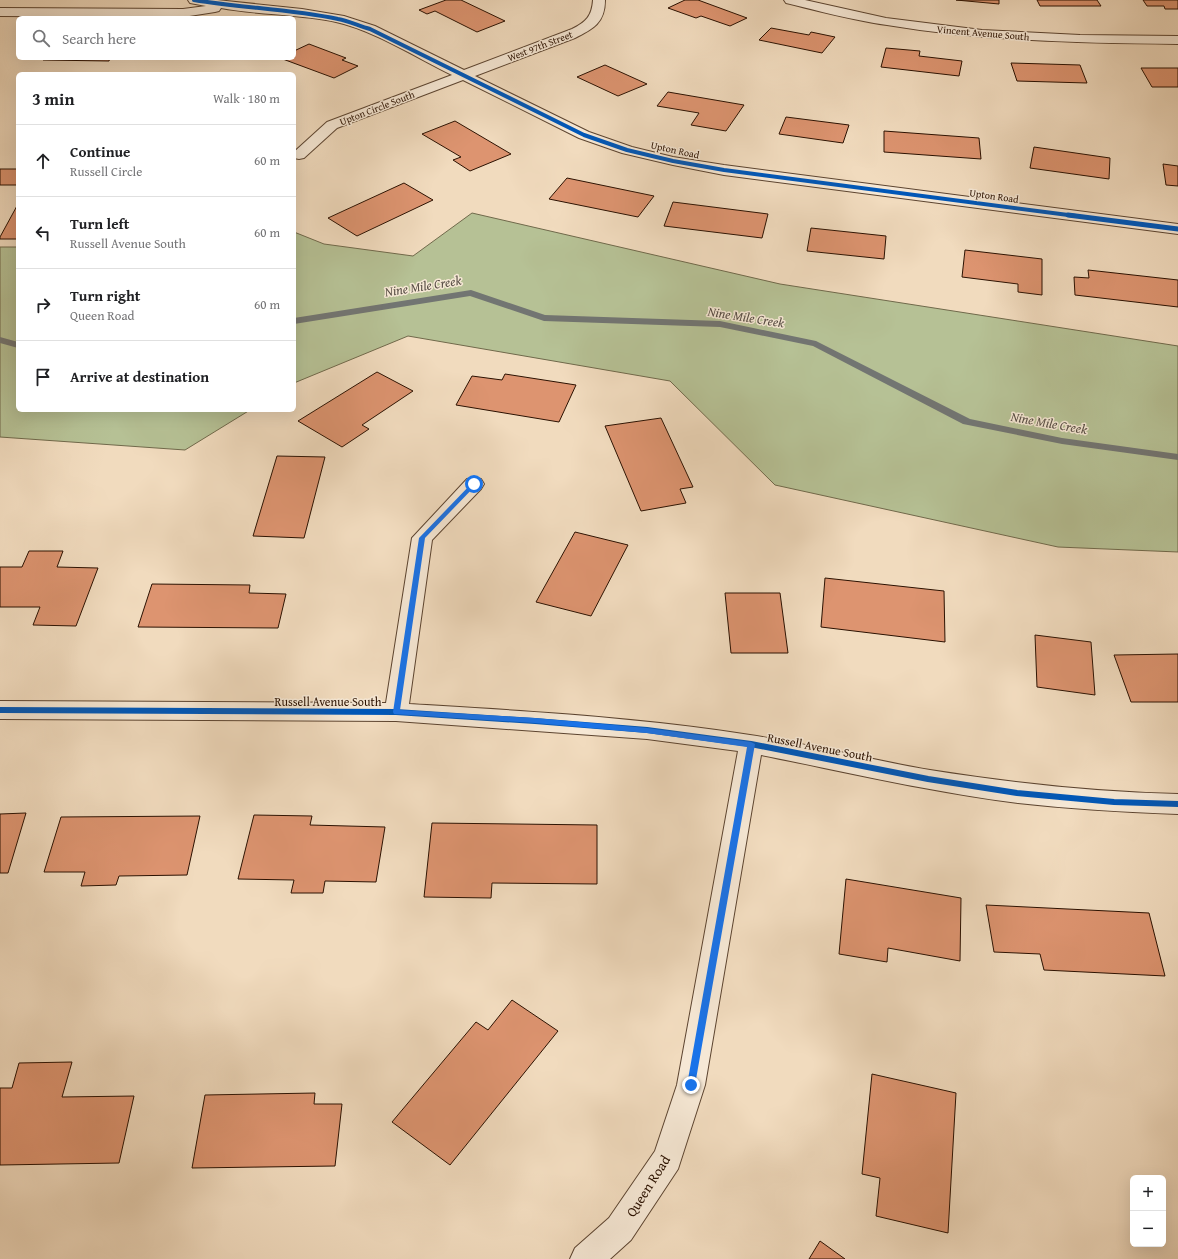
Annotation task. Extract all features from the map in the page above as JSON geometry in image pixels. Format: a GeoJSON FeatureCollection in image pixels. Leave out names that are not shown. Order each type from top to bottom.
{"type":"FeatureCollection","features":[{"type":"Feature","properties":{"kind":"street","name":"Upton Road"},"geometry":{"type":"LineString","coordinates":[[194,0],[231,3],[302,13],[339,19],[370,28],[584,135],[626,150],[673,161],[764,175],[1178,229]]}},
{"type":"Feature","properties":{"kind":"street","name":"West 97th Street"},"geometry":{"type":"LineString","coordinates":[[463,74],[570,35],[588,26],[598,15],[599,0]]}},
{"type":"Feature","properties":{"kind":"street","name":"Vincent Avenue South"},"geometry":{"type":"LineString","coordinates":[[790,0],[878,20],[952,31],[1028,38],[1178,40]]}},
{"type":"Feature","properties":{"kind":"street","name":"Upton Road"},"geometry":{"type":"LineString","coordinates":[[0,12],[183,13],[231,3]]}},
{"type":"Feature","properties":{"kind":"street","name":"Upton Circle South"},"geometry":{"type":"LineString","coordinates":[[299,155],[332,125],[463,74]]}},
{"type":"Feature","properties":{"kind":"street"},"geometry":{"type":"LineString","coordinates":[[396,712],[422,538],[474,484]]}},
{"type":"Feature","properties":{"kind":"street","name":"Russell Avenue South"},"geometry":{"type":"LineString","coordinates":[[0,710],[396,712],[535,721],[647,730],[751,744],[928,779],[1017,793],[1114,802],[1178,804]]}},
{"type":"Feature","properties":{"kind":"street","name":"Queen Road"},"geometry":{"type":"LineString","coordinates":[[586,1259],[620,1228],[667,1159],[691,1085],[751,744]]}},
{"type":"Feature","properties":{"kind":"green space"},"geometry":{"type":"Polygon","coordinates":[[[472,213],[780,284],[1178,346],[1178,552],[1058,547],[775,485],[670,381],[408,336],[296,382],[296,233],[324,244],[413,256],[472,213]]]}},
{"type":"Feature","properties":{"kind":"green space"},"geometry":{"type":"Polygon","coordinates":[[[0,247],[16,247],[16,412],[247,412],[185,450],[0,437],[0,247]]]}},
{"type":"Feature","properties":{"kind":"building"},"geometry":{"type":"Polygon","coordinates":[[[446,0],[461,0],[505,21],[477,32],[435,11],[427,14],[419,10],[446,0]]]}},
{"type":"Feature","properties":{"kind":"building"},"geometry":{"type":"Polygon","coordinates":[[[685,0],[698,0],[747,18],[730,26],[701,16],[696,18],[668,8],[685,0]]]}},
{"type":"Feature","properties":{"kind":"building"},"geometry":{"type":"Polygon","coordinates":[[[956,0],[999,0],[999,4],[956,0]]]}},
{"type":"Feature","properties":{"kind":"building"},"geometry":{"type":"Polygon","coordinates":[[[1037,0],[1097,0],[1101,6],[1040,6],[1037,0]]]}},
{"type":"Feature","properties":{"kind":"building"},"geometry":{"type":"Polygon","coordinates":[[[1143,0],[1178,0],[1178,9],[1165,9],[1164,6],[1147,6],[1143,0]]]}},
{"type":"Feature","properties":{"kind":"building"},"geometry":{"type":"Polygon","coordinates":[[[771,28],[809,35],[811,32],[835,37],[822,53],[759,40],[771,28]]]}},
{"type":"Feature","properties":{"kind":"building"},"geometry":{"type":"Polygon","coordinates":[[[309,44],[346,58],[342,60],[358,66],[334,78],[285,60],[296,60],[296,50],[309,44]]]}},
{"type":"Feature","properties":{"kind":"building"},"geometry":{"type":"Polygon","coordinates":[[[886,48],[920,51],[919,56],[962,61],[959,76],[881,67],[886,48]]]}},
{"type":"Feature","properties":{"kind":"building"},"geometry":{"type":"Polygon","coordinates":[[[43,60],[109,60],[109,61],[43,60]]]}},
{"type":"Feature","properties":{"kind":"building"},"geometry":{"type":"Polygon","coordinates":[[[1011,63],[1080,65],[1087,83],[1017,81],[1011,63]]]}},
{"type":"Feature","properties":{"kind":"building"},"geometry":{"type":"Polygon","coordinates":[[[605,65],[647,84],[618,96],[577,77],[605,65]]]}},
{"type":"Feature","properties":{"kind":"building"},"geometry":{"type":"Polygon","coordinates":[[[1141,68],[1178,68],[1178,87],[1152,87],[1141,68]]]}},
{"type":"Feature","properties":{"kind":"building"},"geometry":{"type":"Polygon","coordinates":[[[668,92],[744,105],[726,131],[691,125],[699,113],[657,106],[668,92]]]}},
{"type":"Feature","properties":{"kind":"building"},"geometry":{"type":"Polygon","coordinates":[[[786,117],[849,125],[843,143],[779,134],[786,117]]]}},
{"type":"Feature","properties":{"kind":"building"},"geometry":{"type":"Polygon","coordinates":[[[455,121],[511,154],[470,171],[453,160],[461,157],[422,134],[455,121]]]}},
{"type":"Feature","properties":{"kind":"building"},"geometry":{"type":"Polygon","coordinates":[[[884,131],[979,138],[981,159],[884,152],[884,131]]]}},
{"type":"Feature","properties":{"kind":"building"},"geometry":{"type":"Polygon","coordinates":[[[1034,147],[1110,158],[1109,179],[1030,168],[1034,147]]]}},
{"type":"Feature","properties":{"kind":"building"},"geometry":{"type":"Polygon","coordinates":[[[1163,164],[1178,166],[1178,186],[1166,185],[1163,164]]]}},
{"type":"Feature","properties":{"kind":"building"},"geometry":{"type":"Polygon","coordinates":[[[0,169],[16,169],[16,185],[0,185],[0,169]]]}},
{"type":"Feature","properties":{"kind":"building"},"geometry":{"type":"Polygon","coordinates":[[[567,178],[654,196],[638,217],[549,199],[567,178]]]}},
{"type":"Feature","properties":{"kind":"building"},"geometry":{"type":"Polygon","coordinates":[[[404,183],[433,200],[357,236],[328,218],[404,183]]]}},
{"type":"Feature","properties":{"kind":"building"},"geometry":{"type":"Polygon","coordinates":[[[673,202],[768,214],[762,238],[664,226],[673,202]]]}},
{"type":"Feature","properties":{"kind":"building"},"geometry":{"type":"Polygon","coordinates":[[[16,208],[16,239],[0,239],[16,208]]]}},
{"type":"Feature","properties":{"kind":"building"},"geometry":{"type":"Polygon","coordinates":[[[811,228],[886,236],[884,259],[807,251],[811,228]]]}},
{"type":"Feature","properties":{"kind":"building"},"geometry":{"type":"Polygon","coordinates":[[[965,250],[1042,259],[1042,295],[1018,292],[1018,284],[962,277],[965,250]]]}},
{"type":"Feature","properties":{"kind":"building"},"geometry":{"type":"Polygon","coordinates":[[[1088,270],[1178,280],[1178,307],[1075,295],[1074,277],[1089,278],[1088,270]]]}},
{"type":"Feature","properties":{"kind":"building"},"geometry":{"type":"Polygon","coordinates":[[[377,372],[413,391],[362,425],[369,429],[342,447],[298,421],[377,372]]]}},
{"type":"Feature","properties":{"kind":"building"},"geometry":{"type":"Polygon","coordinates":[[[505,374],[576,385],[559,422],[456,405],[472,376],[502,380],[505,374]]]}},
{"type":"Feature","properties":{"kind":"building"},"geometry":{"type":"Polygon","coordinates":[[[661,418],[693,487],[680,489],[686,503],[641,511],[605,426],[661,418]]]}},
{"type":"Feature","properties":{"kind":"building"},"geometry":{"type":"Polygon","coordinates":[[[277,456],[325,457],[304,538],[253,536],[277,456]]]}},
{"type":"Feature","properties":{"kind":"building"},"geometry":{"type":"Polygon","coordinates":[[[575,532],[628,545],[591,616],[536,602],[575,532]]]}},
{"type":"Feature","properties":{"kind":"building"},"geometry":{"type":"Polygon","coordinates":[[[29,551],[63,551],[57,567],[98,568],[76,626],[33,625],[40,607],[0,607],[0,567],[22,567],[29,551]]]}},
{"type":"Feature","properties":{"kind":"building"},"geometry":{"type":"Polygon","coordinates":[[[825,578],[944,591],[945,642],[821,627],[825,578]]]}},
{"type":"Feature","properties":{"kind":"building"},"geometry":{"type":"Polygon","coordinates":[[[152,584],[250,585],[249,593],[286,594],[278,628],[138,627],[152,584]]]}},
{"type":"Feature","properties":{"kind":"building"},"geometry":{"type":"Polygon","coordinates":[[[725,593],[780,593],[788,653],[731,653],[725,593]]]}},
{"type":"Feature","properties":{"kind":"building"},"geometry":{"type":"Polygon","coordinates":[[[1035,635],[1091,642],[1095,695],[1037,687],[1035,635]]]}},
{"type":"Feature","properties":{"kind":"building"},"geometry":{"type":"Polygon","coordinates":[[[1178,654],[1178,702],[1131,702],[1114,655],[1178,654]]]}},
{"type":"Feature","properties":{"kind":"building"},"geometry":{"type":"Polygon","coordinates":[[[26,813],[8,873],[0,873],[0,814],[26,813]]]}},
{"type":"Feature","properties":{"kind":"building"},"geometry":{"type":"Polygon","coordinates":[[[254,815],[312,816],[310,825],[385,827],[376,882],[325,881],[323,893],[291,893],[294,880],[238,879],[254,815]]]}},
{"type":"Feature","properties":{"kind":"building"},"geometry":{"type":"Polygon","coordinates":[[[200,816],[187,875],[119,876],[116,885],[81,886],[85,872],[44,872],[61,817],[200,816]]]}},
{"type":"Feature","properties":{"kind":"building"},"geometry":{"type":"Polygon","coordinates":[[[432,823],[597,825],[597,884],[492,883],[491,898],[424,897],[432,823]]]}},
{"type":"Feature","properties":{"kind":"building"},"geometry":{"type":"Polygon","coordinates":[[[846,879],[961,898],[960,961],[888,948],[887,962],[839,954],[846,879]]]}},
{"type":"Feature","properties":{"kind":"building"},"geometry":{"type":"Polygon","coordinates":[[[986,905],[1149,913],[1165,976],[1044,970],[1040,954],[994,952],[986,905]]]}},
{"type":"Feature","properties":{"kind":"building"},"geometry":{"type":"Polygon","coordinates":[[[512,1000],[558,1031],[450,1165],[392,1122],[476,1022],[488,1030],[512,1000]]]}},
{"type":"Feature","properties":{"kind":"building"},"geometry":{"type":"Polygon","coordinates":[[[72,1062],[62,1097],[134,1096],[119,1163],[0,1165],[0,1088],[12,1088],[19,1063],[72,1062]]]}},
{"type":"Feature","properties":{"kind":"building"},"geometry":{"type":"Polygon","coordinates":[[[872,1074],[956,1093],[948,1233],[876,1216],[880,1178],[862,1174],[872,1074]]]}},
{"type":"Feature","properties":{"kind":"building"},"geometry":{"type":"Polygon","coordinates":[[[315,1093],[314,1104],[342,1104],[335,1166],[192,1168],[205,1095],[315,1093]]]}},
{"type":"Feature","properties":{"kind":"building"},"geometry":{"type":"Polygon","coordinates":[[[820,1241],[845,1259],[809,1259],[820,1241]]]}},
{"type":"Feature","properties":{"kind":"waterway","name":"Nine Mile Creek"},"geometry":{"type":"LineString","coordinates":[[296,321],[471,293],[544,318],[720,324],[816,344],[967,422],[1062,441],[1178,457]]}},
{"type":"Feature","properties":{"kind":"waterway","name":"Nine Mile Creek"},"geometry":{"type":"LineString","coordinates":[[0,340],[16,344]]}},
{"type":"Feature","properties":{"kind":"cycle path"},"geometry":{"type":"LineString","coordinates":[[194,0],[230,6],[302,13],[339,19],[370,29],[584,135],[627,150],[673,161],[724,170],[1178,229]]}},
{"type":"Feature","properties":{"kind":"cycle path"},"geometry":{"type":"LineString","coordinates":[[0,710],[396,712],[535,721],[647,730],[751,744],[928,779],[1017,793],[1114,802],[1178,804]]}},
{"type":"Feature","properties":{"kind":"route"},"geometry":{"type":"LineString","coordinates":[[474,484],[422,538],[396,712],[647,730],[751,744],[691,1085]]}}]}
